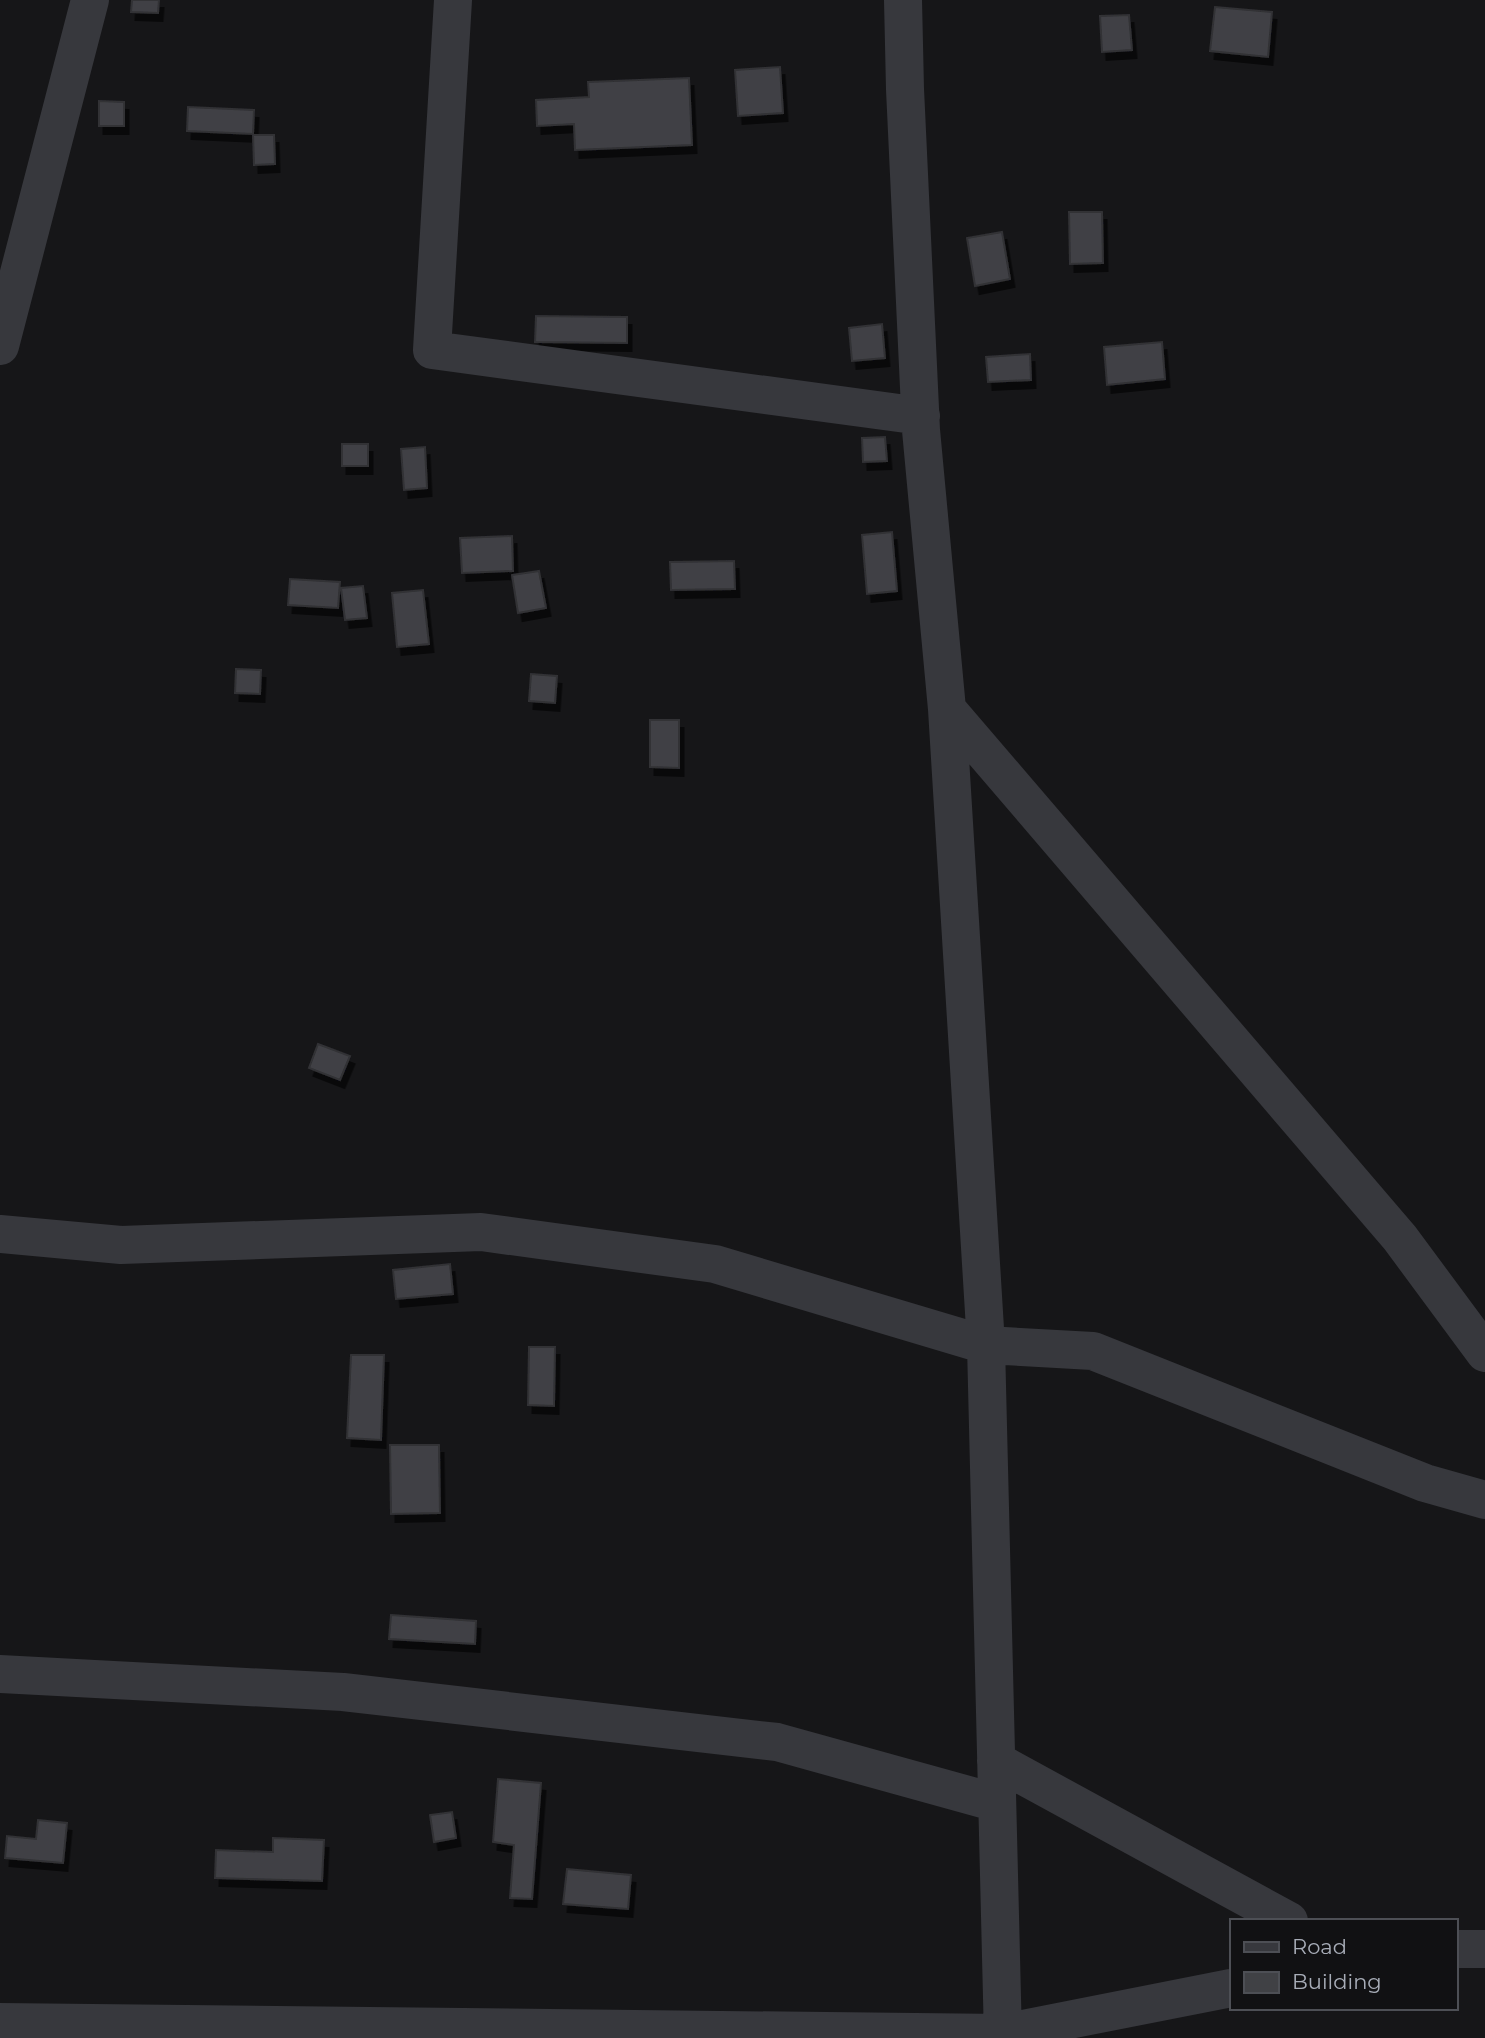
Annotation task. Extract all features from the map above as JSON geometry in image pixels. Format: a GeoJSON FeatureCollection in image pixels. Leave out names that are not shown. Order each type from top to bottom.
{"type":"FeatureCollection","features":[{"type":"Feature","properties":{"kind":"street"},"geometry":{"type":"LineString","coordinates":[[0,346],[90,0]]}},
{"type":"Feature","properties":{"kind":"street"},"geometry":{"type":"LineString","coordinates":[[453,0],[432,350],[921,416]]}},
{"type":"Feature","properties":{"kind":"street"},"geometry":{"type":"LineString","coordinates":[[903,0],[905,103],[921,416],[947,709],[986,1345],[1003,2036]]}},
{"type":"Feature","properties":{"kind":"street"},"geometry":{"type":"LineString","coordinates":[[947,709],[1400,1238],[1485,1353]]}},
{"type":"Feature","properties":{"kind":"street"},"geometry":{"type":"LineString","coordinates":[[0,1234],[121,1245],[481,1232],[715,1264],[986,1345],[1093,1351],[1424,1483],[1485,1500]]}},
{"type":"Feature","properties":{"kind":"street"},"geometry":{"type":"LineString","coordinates":[[0,1674],[343,1692],[777,1742],[997,1803]]}},
{"type":"Feature","properties":{"kind":"street"},"geometry":{"type":"LineString","coordinates":[[996,1761],[1285,1919]]}},
{"type":"Feature","properties":{"kind":"street"},"geometry":{"type":"LineString","coordinates":[[1457,1949],[1485,1950]]}},
{"type":"Feature","properties":{"kind":"street"},"geometry":{"type":"LineString","coordinates":[[0,2022],[1003,2036],[1230,1988]]}},
{"type":"Feature","properties":{"kind":"building"},"geometry":{"type":"Polygon","coordinates":[[[132,0],[159,0],[158,13],[131,12],[132,0]]]}},
{"type":"Feature","properties":{"kind":"building"},"geometry":{"type":"Polygon","coordinates":[[[1215,7],[1272,12],[1268,57],[1210,51],[1215,7]]]}},
{"type":"Feature","properties":{"kind":"building"},"geometry":{"type":"Polygon","coordinates":[[[1129,15],[1132,50],[1102,52],[1100,16],[1129,15]]]}},
{"type":"Feature","properties":{"kind":"building"},"geometry":{"type":"Polygon","coordinates":[[[780,67],[783,113],[738,116],[735,70],[780,67]]]}},
{"type":"Feature","properties":{"kind":"building"},"geometry":{"type":"Polygon","coordinates":[[[689,78],[692,145],[575,150],[574,124],[537,126],[536,100],[589,97],[588,82],[689,78]]]}},
{"type":"Feature","properties":{"kind":"building"},"geometry":{"type":"Polygon","coordinates":[[[99,101],[124,102],[124,126],[99,126],[99,101]]]}},
{"type":"Feature","properties":{"kind":"building"},"geometry":{"type":"Polygon","coordinates":[[[188,107],[254,110],[253,134],[187,131],[188,107]]]}},
{"type":"Feature","properties":{"kind":"building"},"geometry":{"type":"Polygon","coordinates":[[[253,135],[274,135],[275,164],[254,165],[253,135]]]}},
{"type":"Feature","properties":{"kind":"building"},"geometry":{"type":"Polygon","coordinates":[[[1069,212],[1102,212],[1103,263],[1070,264],[1069,212]]]}},
{"type":"Feature","properties":{"kind":"building"},"geometry":{"type":"Polygon","coordinates":[[[1002,232],[1010,279],[975,286],[967,238],[1002,232]]]}},
{"type":"Feature","properties":{"kind":"building"},"geometry":{"type":"Polygon","coordinates":[[[536,316],[627,317],[627,343],[535,342],[536,316]]]}},
{"type":"Feature","properties":{"kind":"building"},"geometry":{"type":"Polygon","coordinates":[[[882,324],[885,358],[852,361],[849,328],[882,324]]]}},
{"type":"Feature","properties":{"kind":"building"},"geometry":{"type":"Polygon","coordinates":[[[1162,342],[1165,379],[1107,385],[1104,347],[1162,342]]]}},
{"type":"Feature","properties":{"kind":"building"},"geometry":{"type":"Polygon","coordinates":[[[1030,354],[1031,380],[988,382],[986,357],[1030,354]]]}},
{"type":"Feature","properties":{"kind":"building"},"geometry":{"type":"Polygon","coordinates":[[[885,437],[887,461],[863,462],[862,438],[885,437]]]}},
{"type":"Feature","properties":{"kind":"building"},"geometry":{"type":"Polygon","coordinates":[[[342,444],[368,444],[368,466],[342,466],[342,444]]]}},
{"type":"Feature","properties":{"kind":"building"},"geometry":{"type":"Polygon","coordinates":[[[425,447],[427,488],[404,490],[401,449],[425,447]]]}},
{"type":"Feature","properties":{"kind":"building"},"geometry":{"type":"Polygon","coordinates":[[[892,532],[897,591],[867,594],[862,535],[892,532]]]}},
{"type":"Feature","properties":{"kind":"building"},"geometry":{"type":"Polygon","coordinates":[[[512,536],[513,571],[462,573],[460,538],[512,536]]]}},
{"type":"Feature","properties":{"kind":"building"},"geometry":{"type":"Polygon","coordinates":[[[734,561],[735,589],[671,590],[670,562],[734,561]]]}},
{"type":"Feature","properties":{"kind":"building"},"geometry":{"type":"Polygon","coordinates":[[[539,571],[546,608],[518,613],[512,575],[539,571]]]}},
{"type":"Feature","properties":{"kind":"building"},"geometry":{"type":"Polygon","coordinates":[[[290,579],[340,582],[338,608],[288,605],[290,579]]]}},
{"type":"Feature","properties":{"kind":"building"},"geometry":{"type":"Polygon","coordinates":[[[363,586],[367,618],[345,620],[341,588],[363,586]]]}},
{"type":"Feature","properties":{"kind":"building"},"geometry":{"type":"Polygon","coordinates":[[[423,590],[429,644],[397,647],[392,593],[423,590]]]}},
{"type":"Feature","properties":{"kind":"building"},"geometry":{"type":"Polygon","coordinates":[[[236,669],[261,670],[260,694],[235,693],[236,669]]]}},
{"type":"Feature","properties":{"kind":"building"},"geometry":{"type":"Polygon","coordinates":[[[531,674],[557,676],[555,703],[529,701],[531,674]]]}},
{"type":"Feature","properties":{"kind":"building"},"geometry":{"type":"Polygon","coordinates":[[[650,720],[679,720],[679,768],[650,767],[650,720]]]}},
{"type":"Feature","properties":{"kind":"building"},"geometry":{"type":"Polygon","coordinates":[[[318,1044],[350,1056],[340,1080],[309,1068],[318,1044]]]}},
{"type":"Feature","properties":{"kind":"building"},"geometry":{"type":"Polygon","coordinates":[[[450,1264],[453,1294],[396,1299],[393,1270],[450,1264]]]}},
{"type":"Feature","properties":{"kind":"building"},"geometry":{"type":"Polygon","coordinates":[[[529,1347],[555,1347],[554,1406],[528,1405],[529,1347]]]}},
{"type":"Feature","properties":{"kind":"building"},"geometry":{"type":"Polygon","coordinates":[[[351,1355],[384,1355],[381,1440],[347,1438],[351,1355]]]}},
{"type":"Feature","properties":{"kind":"building"},"geometry":{"type":"Polygon","coordinates":[[[390,1445],[439,1445],[440,1513],[391,1514],[390,1445]]]}},
{"type":"Feature","properties":{"kind":"building"},"geometry":{"type":"Polygon","coordinates":[[[391,1615],[476,1621],[475,1644],[389,1639],[391,1615]]]}},
{"type":"Feature","properties":{"kind":"building"},"geometry":{"type":"Polygon","coordinates":[[[498,1779],[541,1783],[532,1899],[510,1898],[514,1845],[493,1842],[498,1779]]]}},
{"type":"Feature","properties":{"kind":"building"},"geometry":{"type":"Polygon","coordinates":[[[452,1812],[456,1838],[434,1842],[430,1815],[452,1812]]]}},
{"type":"Feature","properties":{"kind":"building"},"geometry":{"type":"Polygon","coordinates":[[[38,1820],[67,1823],[63,1863],[5,1858],[7,1836],[36,1839],[38,1820]]]}},
{"type":"Feature","properties":{"kind":"building"},"geometry":{"type":"Polygon","coordinates":[[[273,1838],[324,1840],[322,1881],[215,1878],[216,1850],[273,1852],[273,1838]]]}},
{"type":"Feature","properties":{"kind":"building"},"geometry":{"type":"Polygon","coordinates":[[[567,1869],[631,1875],[628,1909],[563,1904],[567,1869]]]}}]}
